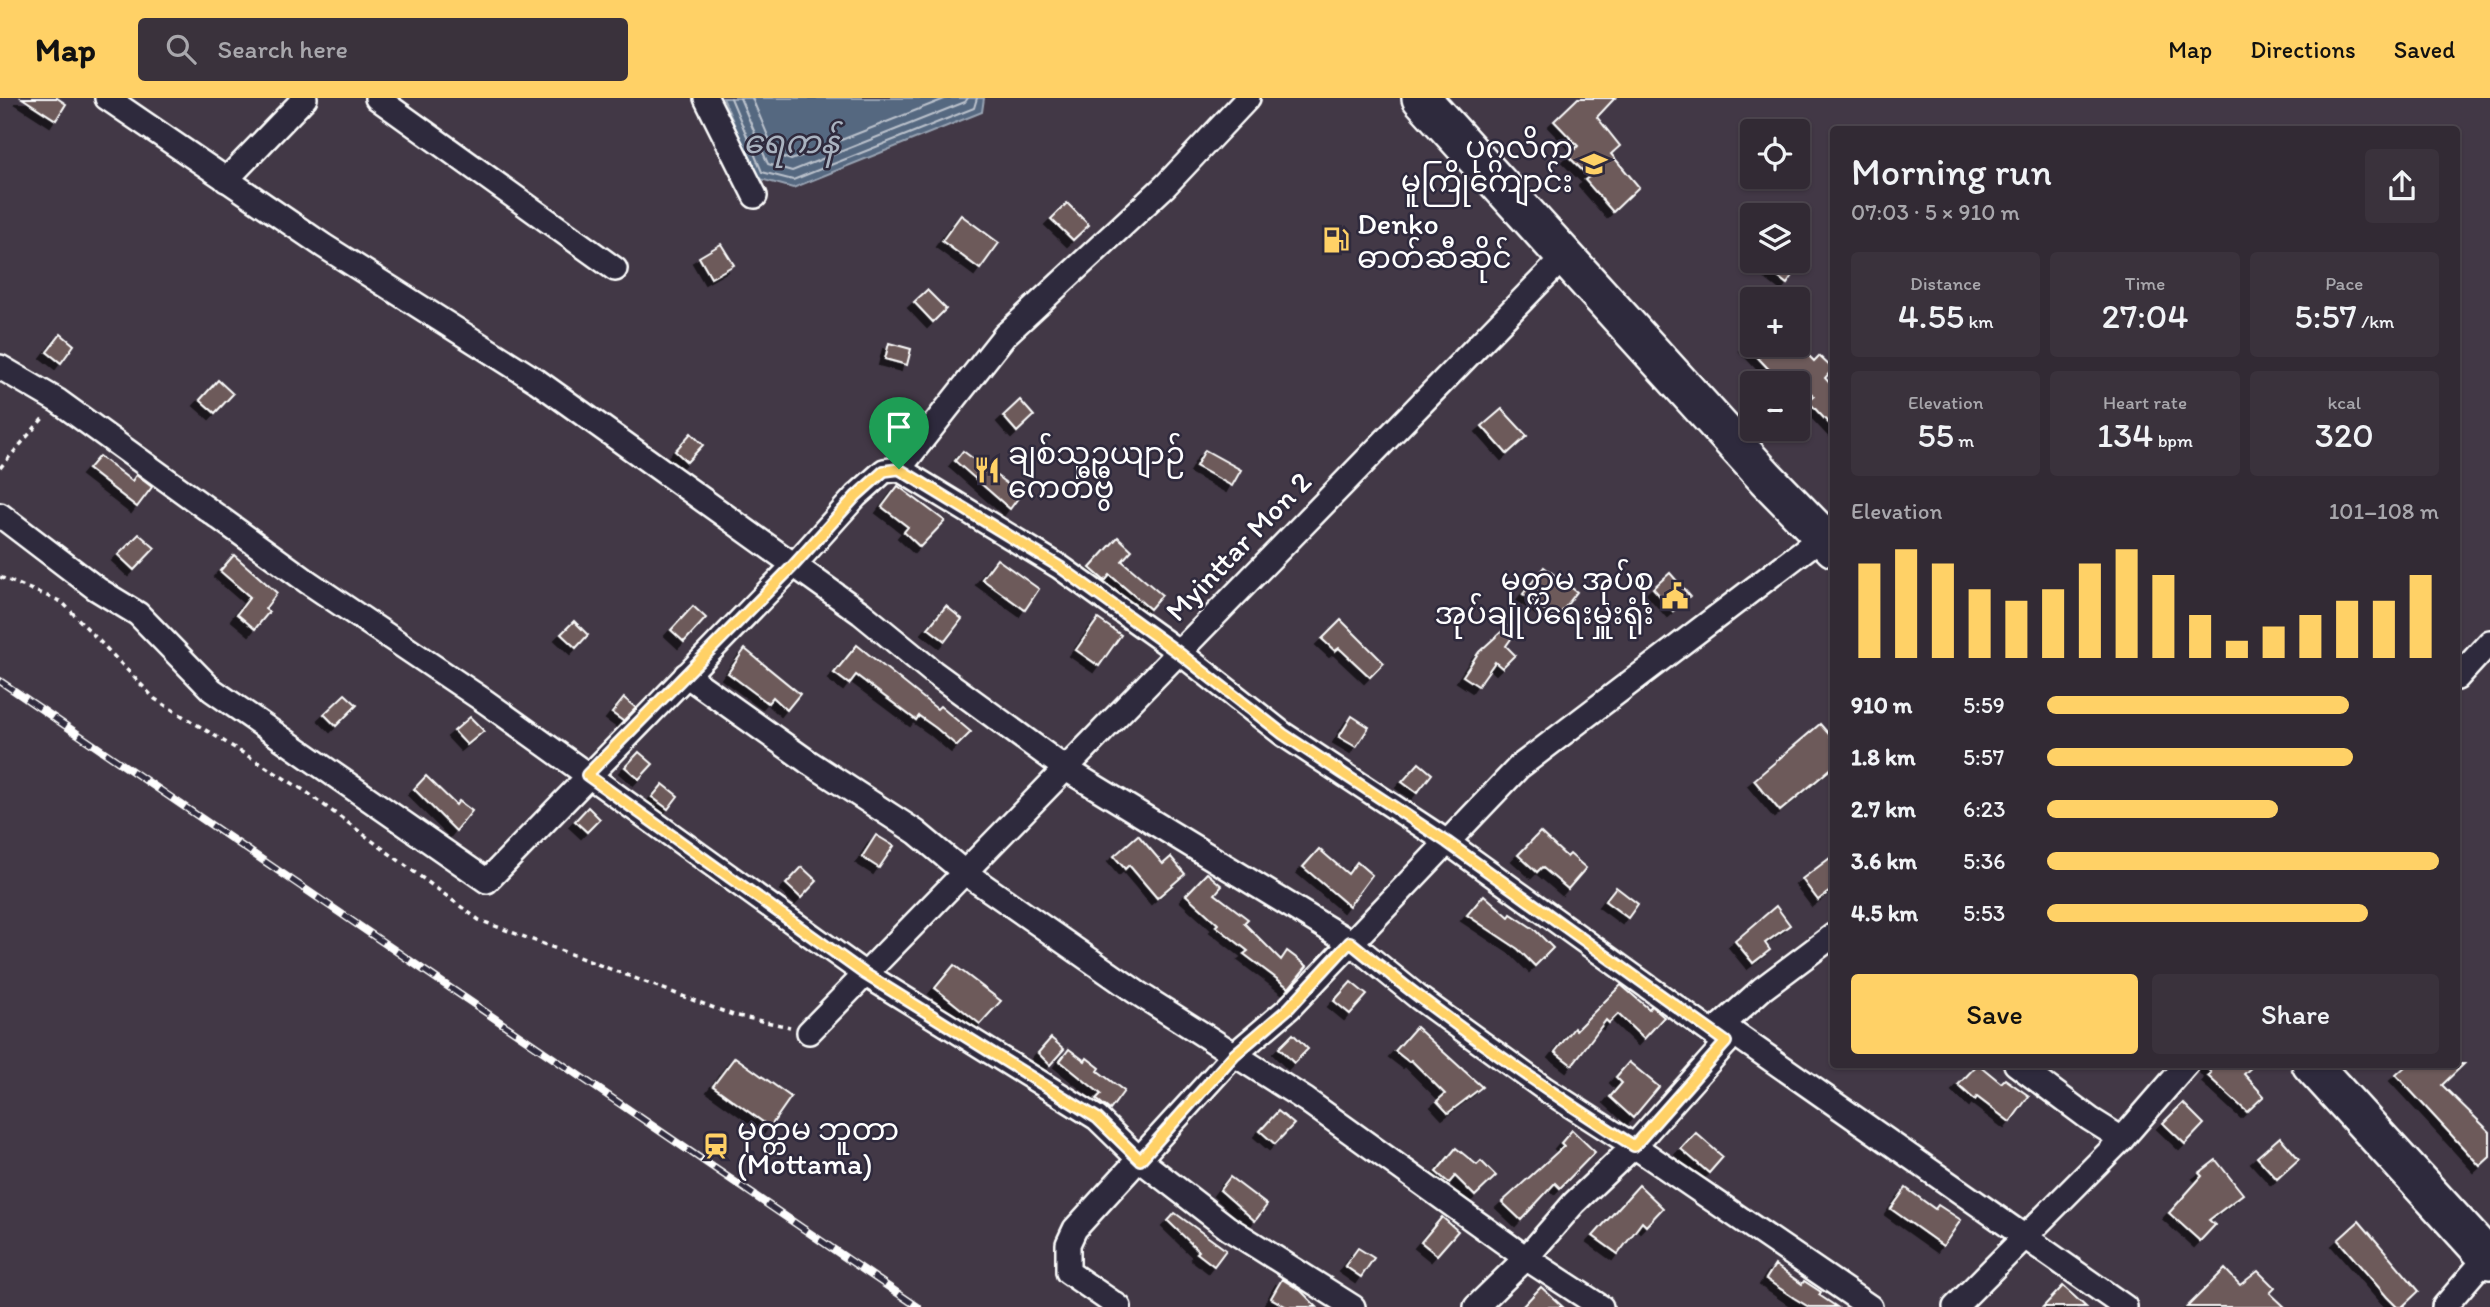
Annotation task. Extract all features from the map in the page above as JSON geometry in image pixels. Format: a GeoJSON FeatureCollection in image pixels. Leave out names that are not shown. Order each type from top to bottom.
{"type":"FeatureCollection","features":[{"type":"Feature","properties":{"kind":"highway"},"geometry":{"type":"LineString","coordinates":[[1421,98],[1766,478],[1828,542]]}},
{"type":"Feature","properties":{"kind":"highway"},"geometry":{"type":"LineString","coordinates":[[2315,1068],[2489,1259]]}},
{"type":"Feature","properties":{"kind":"street"},"geometry":{"type":"LineString","coordinates":[[107,98],[324,246],[537,381],[861,613],[933,673],[1066,769],[1161,825],[1279,902],[1350,942],[1419,998],[1545,1089],[1634,1146],[1870,1307]]}},
{"type":"Feature","properties":{"kind":"street"},"geometry":{"type":"LineString","coordinates":[[226,180],[305,98]]}},
{"type":"Feature","properties":{"kind":"street"},"geometry":{"type":"LineString","coordinates":[[377,98],[615,268]]}},
{"type":"Feature","properties":{"kind":"street"},"geometry":{"type":"LineString","coordinates":[[706,98],[755,196]]}},
{"type":"Feature","properties":{"kind":"street"},"geometry":{"type":"LineString","coordinates":[[899,469],[1005,335],[1165,186],[1248,98]]}},
{"type":"Feature","properties":{"kind":"street","name":"Myinttar Mon 2"},"geometry":{"type":"LineString","coordinates":[[809,1031],[1566,255]]}},
{"type":"Feature","properties":{"kind":"street"},"geometry":{"type":"LineString","coordinates":[[0,367],[58,401],[320,590],[486,702],[865,974],[1097,1118],[1140,1160],[1228,1228],[1353,1307]]}},
{"type":"Feature","properties":{"kind":"street"},"geometry":{"type":"LineString","coordinates":[[0,515],[97,589],[138,614],[212,690],[487,881],[884,471],[899,469],[1060,567],[1179,653],[1283,734],[1447,842],[1724,1034],[2025,1235],[2125,1307]]}},
{"type":"Feature","properties":{"kind":"street"},"geometry":{"type":"LineString","coordinates":[[1119,1307],[1069,1272],[1068,1244],[1075,1229],[1234,1055],[1289,1008],[1519,767],[1828,542]]}},
{"type":"Feature","properties":{"kind":"street"},"geometry":{"type":"LineString","coordinates":[[2460,675],[2490,642]]}},
{"type":"Feature","properties":{"kind":"street"},"geometry":{"type":"LineString","coordinates":[[686,675],[807,761],[916,832],[964,872],[1136,992],[1306,1100],[1526,1258],[1601,1307]]}},
{"type":"Feature","properties":{"kind":"street"},"geometry":{"type":"LineString","coordinates":[[1476,1307],[1526,1258],[1574,1203],[1634,1146],[1762,989],[1830,938]]}},
{"type":"Feature","properties":{"kind":"street"},"geometry":{"type":"LineString","coordinates":[[2021,1068],[2090,1119],[2122,1139]]}},
{"type":"Feature","properties":{"kind":"street"},"geometry":{"type":"LineString","coordinates":[[1955,1307],[2122,1139],[2184,1068]]}},
{"type":"Feature","properties":{"kind":"street"},"geometry":{"type":"LineString","coordinates":[[2444,1307],[2489,1259]]}},
{"type":"Feature","properties":{"kind":"path"},"geometry":{"type":"LineString","coordinates":[[0,468],[58,401]]}},
{"type":"Feature","properties":{"kind":"water","name":"ရေကန်"},"geometry":{"type":"Polygon","coordinates":[[[723,98],[984,98],[982,112],[793,188],[757,178],[723,98]]]}},
{"type":"Feature","properties":{"kind":"building"},"geometry":{"type":"Polygon","coordinates":[[[22,98],[57,98],[66,104],[56,120],[22,98]]]}},
{"type":"Feature","properties":{"kind":"building"},"geometry":{"type":"Polygon","coordinates":[[[1578,98],[1615,98],[1597,117],[1620,146],[1611,154],[1639,187],[1613,212],[1585,180],[1589,177],[1568,156],[1578,146],[1554,121],[1578,98]]]}},
{"type":"Feature","properties":{"kind":"building"},"geometry":{"type":"Polygon","coordinates":[[[1067,203],[1089,225],[1073,240],[1051,219],[1067,203]]]}},
{"type":"Feature","properties":{"kind":"building"},"geometry":{"type":"Polygon","coordinates":[[[961,215],[999,243],[980,269],[942,241],[961,215]]]}},
{"type":"Feature","properties":{"kind":"building"},"geometry":{"type":"Polygon","coordinates":[[[721,244],[734,265],[711,278],[699,257],[721,244]]]}},
{"type":"Feature","properties":{"kind":"building"},"geometry":{"type":"Polygon","coordinates":[[[1773,273],[1795,273],[1787,284],[1773,273]]]}},
{"type":"Feature","properties":{"kind":"building"},"geometry":{"type":"Polygon","coordinates":[[[927,290],[946,309],[933,322],[914,302],[927,290]]]}},
{"type":"Feature","properties":{"kind":"building"},"geometry":{"type":"Polygon","coordinates":[[[61,334],[74,345],[61,363],[47,352],[61,334]]]}},
{"type":"Feature","properties":{"kind":"building"},"geometry":{"type":"Polygon","coordinates":[[[889,343],[911,349],[907,365],[885,359],[889,343]]]}},
{"type":"Feature","properties":{"kind":"building"},"geometry":{"type":"Polygon","coordinates":[[[1819,356],[1830,366],[1830,372],[1825,378],[1830,384],[1830,425],[1810,403],[1814,396],[1810,392],[1810,371],[1770,371],[1757,357],[1810,357],[1814,361],[1819,356]]]}},
{"type":"Feature","properties":{"kind":"building"},"geometry":{"type":"Polygon","coordinates":[[[218,380],[233,394],[215,413],[200,400],[218,380]]]}},
{"type":"Feature","properties":{"kind":"building"},"geometry":{"type":"Polygon","coordinates":[[[1020,400],[1034,416],[1017,432],[1003,416],[1020,400]]]}},
{"type":"Feature","properties":{"kind":"building"},"geometry":{"type":"Polygon","coordinates":[[[1502,409],[1527,436],[1507,454],[1482,426],[1502,409]]]}},
{"type":"Feature","properties":{"kind":"building"},"geometry":{"type":"Polygon","coordinates":[[[691,433],[703,445],[687,462],[675,451],[691,433]]]}},
{"type":"Feature","properties":{"kind":"building"},"geometry":{"type":"Polygon","coordinates":[[[1205,450],[1241,470],[1232,486],[1196,466],[1205,450]]]}},
{"type":"Feature","properties":{"kind":"building"},"geometry":{"type":"Polygon","coordinates":[[[963,451],[1021,494],[1010,509],[955,461],[963,451]]]}},
{"type":"Feature","properties":{"kind":"building"},"geometry":{"type":"Polygon","coordinates":[[[99,456],[132,481],[136,475],[152,487],[137,507],[88,469],[99,456]]]}},
{"type":"Feature","properties":{"kind":"building"},"geometry":{"type":"Polygon","coordinates":[[[898,486],[945,521],[920,547],[904,532],[908,527],[882,507],[898,486]]]}},
{"type":"Feature","properties":{"kind":"building"},"geometry":{"type":"Polygon","coordinates":[[[139,534],[155,548],[134,570],[118,555],[139,534]]]}},
{"type":"Feature","properties":{"kind":"building"},"geometry":{"type":"Polygon","coordinates":[[[1118,537],[1132,550],[1122,561],[1162,595],[1150,609],[1110,575],[1105,581],[1090,568],[1118,537]]]}},
{"type":"Feature","properties":{"kind":"building"},"geometry":{"type":"Polygon","coordinates":[[[234,555],[277,593],[265,609],[269,612],[255,629],[237,614],[250,597],[220,571],[234,555]]]}},
{"type":"Feature","properties":{"kind":"building"},"geometry":{"type":"Polygon","coordinates":[[[997,559],[1039,589],[1025,610],[982,579],[997,559]]]}},
{"type":"Feature","properties":{"kind":"building"},"geometry":{"type":"Polygon","coordinates":[[[1544,567],[1577,592],[1556,619],[1523,594],[1544,567]]]}},
{"type":"Feature","properties":{"kind":"building"},"geometry":{"type":"Polygon","coordinates":[[[1670,573],[1690,596],[1673,611],[1653,588],[1670,573]]]}},
{"type":"Feature","properties":{"kind":"building"},"geometry":{"type":"Polygon","coordinates":[[[693,606],[706,618],[684,642],[671,630],[693,606]]]}},
{"type":"Feature","properties":{"kind":"building"},"geometry":{"type":"Polygon","coordinates":[[[946,606],[962,619],[945,641],[928,628],[946,606]]]}},
{"type":"Feature","properties":{"kind":"building"},"geometry":{"type":"Polygon","coordinates":[[[1098,619],[1121,635],[1099,666],[1076,650],[1098,619]]]}},
{"type":"Feature","properties":{"kind":"building"},"geometry":{"type":"Polygon","coordinates":[[[1341,620],[1384,663],[1370,677],[1339,648],[1335,651],[1322,639],[1341,620]]]}},
{"type":"Feature","properties":{"kind":"building"},"geometry":{"type":"Polygon","coordinates":[[[574,621],[588,635],[576,648],[561,634],[574,621]]]}},
{"type":"Feature","properties":{"kind":"building"},"geometry":{"type":"Polygon","coordinates":[[[1511,623],[1518,629],[1506,646],[1515,655],[1502,668],[1495,662],[1478,686],[1463,676],[1479,652],[1511,623]]]}},
{"type":"Feature","properties":{"kind":"building"},"geometry":{"type":"Polygon","coordinates":[[[857,645],[937,709],[940,706],[971,732],[957,746],[919,716],[916,720],[856,675],[849,684],[834,673],[857,645]]]}},
{"type":"Feature","properties":{"kind":"building"},"geometry":{"type":"Polygon","coordinates":[[[745,649],[800,694],[787,710],[773,697],[768,703],[728,673],[745,649]]]}},
{"type":"Feature","properties":{"kind":"building"},"geometry":{"type":"Polygon","coordinates":[[[345,694],[357,705],[336,726],[324,714],[345,694]]]}},
{"type":"Feature","properties":{"kind":"building"},"geometry":{"type":"Polygon","coordinates":[[[624,698],[636,708],[623,721],[612,713],[624,698]]]}},
{"type":"Feature","properties":{"kind":"building"},"geometry":{"type":"Polygon","coordinates":[[[1352,716],[1369,727],[1356,747],[1339,737],[1352,716]]]}},
{"type":"Feature","properties":{"kind":"building"},"geometry":{"type":"Polygon","coordinates":[[[470,717],[484,731],[467,745],[454,731],[470,717]]]}},
{"type":"Feature","properties":{"kind":"building"},"geometry":{"type":"Polygon","coordinates":[[[1820,724],[1830,735],[1830,769],[1780,811],[1754,780],[1820,724]]]}},
{"type":"Feature","properties":{"kind":"building"},"geometry":{"type":"Polygon","coordinates":[[[639,752],[653,764],[639,779],[625,767],[639,752]]]}},
{"type":"Feature","properties":{"kind":"building"},"geometry":{"type":"Polygon","coordinates":[[[1419,763],[1432,774],[1417,793],[1402,782],[1419,763]]]}},
{"type":"Feature","properties":{"kind":"building"},"geometry":{"type":"Polygon","coordinates":[[[426,776],[456,805],[459,801],[472,811],[456,831],[414,789],[426,776]]]}},
{"type":"Feature","properties":{"kind":"building"},"geometry":{"type":"Polygon","coordinates":[[[663,784],[678,796],[668,809],[652,797],[663,784]]]}},
{"type":"Feature","properties":{"kind":"building"},"geometry":{"type":"Polygon","coordinates":[[[588,807],[600,819],[587,832],[575,821],[588,807]]]}},
{"type":"Feature","properties":{"kind":"building"},"geometry":{"type":"Polygon","coordinates":[[[1540,832],[1567,857],[1570,854],[1586,868],[1568,889],[1542,867],[1537,872],[1518,855],[1540,832]]]}},
{"type":"Feature","properties":{"kind":"building"},"geometry":{"type":"Polygon","coordinates":[[[876,835],[894,846],[879,868],[862,857],[876,835]]]}},
{"type":"Feature","properties":{"kind":"building"},"geometry":{"type":"Polygon","coordinates":[[[1138,835],[1163,864],[1171,857],[1185,874],[1157,898],[1129,865],[1125,869],[1114,856],[1138,835]]]}},
{"type":"Feature","properties":{"kind":"building"},"geometry":{"type":"Polygon","coordinates":[[[1319,849],[1348,874],[1357,862],[1372,875],[1349,906],[1303,867],[1319,849]]]}},
{"type":"Feature","properties":{"kind":"building"},"geometry":{"type":"Polygon","coordinates":[[[1830,858],[1830,891],[1818,900],[1802,879],[1830,858]]]}},
{"type":"Feature","properties":{"kind":"building"},"geometry":{"type":"Polygon","coordinates":[[[802,867],[817,881],[801,898],[786,884],[802,867]]]}},
{"type":"Feature","properties":{"kind":"building"},"geometry":{"type":"Polygon","coordinates":[[[1207,873],[1222,886],[1215,894],[1248,919],[1244,923],[1281,960],[1287,951],[1307,966],[1289,988],[1244,954],[1248,951],[1216,926],[1218,924],[1186,895],[1207,873]]]}},
{"type":"Feature","properties":{"kind":"building"},"geometry":{"type":"Polygon","coordinates":[[[1616,887],[1638,904],[1628,918],[1605,901],[1616,887]]]}},
{"type":"Feature","properties":{"kind":"building"},"geometry":{"type":"Polygon","coordinates":[[[1484,895],[1509,917],[1511,914],[1534,929],[1553,948],[1535,966],[1518,949],[1467,915],[1484,895]]]}},
{"type":"Feature","properties":{"kind":"building"},"geometry":{"type":"Polygon","coordinates":[[[1776,906],[1790,925],[1765,943],[1770,950],[1753,963],[1735,941],[1776,906]]]}},
{"type":"Feature","properties":{"kind":"building"},"geometry":{"type":"Polygon","coordinates":[[[954,965],[1001,1001],[980,1024],[935,988],[954,965]]]}},
{"type":"Feature","properties":{"kind":"building"},"geometry":{"type":"Polygon","coordinates":[[[1351,982],[1367,995],[1350,1014],[1334,1001],[1351,982]]]}},
{"type":"Feature","properties":{"kind":"building"},"geometry":{"type":"Polygon","coordinates":[[[1621,985],[1649,1009],[1651,1006],[1664,1017],[1644,1039],[1618,1014],[1609,1023],[1606,1020],[1572,1065],[1555,1052],[1574,1028],[1576,1030],[1621,985]]]}},
{"type":"Feature","properties":{"kind":"building"},"geometry":{"type":"Polygon","coordinates":[[[1416,1027],[1482,1087],[1448,1113],[1437,1101],[1445,1094],[1411,1060],[1409,1062],[1395,1051],[1416,1027]]]}},
{"type":"Feature","properties":{"kind":"building"},"geometry":{"type":"Polygon","coordinates":[[[1293,1034],[1308,1049],[1294,1063],[1279,1048],[1293,1034]]]}},
{"type":"Feature","properties":{"kind":"building"},"geometry":{"type":"Polygon","coordinates":[[[1051,1038],[1064,1049],[1050,1065],[1038,1053],[1051,1038]]]}},
{"type":"Feature","properties":{"kind":"building"},"geometry":{"type":"Polygon","coordinates":[[[1069,1049],[1085,1061],[1087,1058],[1100,1068],[1098,1071],[1124,1091],[1110,1110],[1096,1099],[1101,1094],[1060,1061],[1069,1049]]]}},
{"type":"Feature","properties":{"kind":"building"},"geometry":{"type":"Polygon","coordinates":[[[735,1057],[791,1097],[770,1127],[713,1086],[735,1057]]]}},
{"type":"Feature","properties":{"kind":"building"},"geometry":{"type":"Polygon","coordinates":[[[1629,1062],[1659,1087],[1633,1118],[1610,1097],[1622,1083],[1616,1077],[1629,1062]]]}},
{"type":"Feature","properties":{"kind":"building"},"geometry":{"type":"Polygon","coordinates":[[[1974,1068],[1983,1068],[2001,1083],[2005,1079],[2029,1096],[2010,1122],[1977,1097],[1975,1100],[1958,1085],[1974,1068]]]}},
{"type":"Feature","properties":{"kind":"building"},"geometry":{"type":"Polygon","coordinates":[[[2207,1068],[2251,1068],[2244,1074],[2264,1096],[2247,1112],[2208,1076],[2211,1073],[2207,1068]]]}},
{"type":"Feature","properties":{"kind":"building"},"geometry":{"type":"Polygon","coordinates":[[[2404,1068],[2460,1068],[2442,1085],[2490,1132],[2490,1157],[2480,1166],[2396,1075],[2404,1068]]]}},
{"type":"Feature","properties":{"kind":"building"},"geometry":{"type":"Polygon","coordinates":[[[2183,1103],[2204,1124],[2185,1144],[2163,1123],[2183,1103]]]}},
{"type":"Feature","properties":{"kind":"building"},"geometry":{"type":"Polygon","coordinates":[[[1278,1111],[1294,1124],[1275,1144],[1260,1131],[1278,1111]]]}},
{"type":"Feature","properties":{"kind":"building"},"geometry":{"type":"Polygon","coordinates":[[[1572,1130],[1595,1152],[1560,1188],[1555,1183],[1521,1220],[1502,1202],[1564,1146],[1561,1143],[1572,1130]]]}},
{"type":"Feature","properties":{"kind":"building"},"geometry":{"type":"Polygon","coordinates":[[[1696,1133],[1723,1157],[1709,1173],[1681,1149],[1696,1133]]]}},
{"type":"Feature","properties":{"kind":"building"},"geometry":{"type":"Polygon","coordinates":[[[2280,1137],[2299,1159],[2277,1179],[2257,1157],[2280,1137]]]}},
{"type":"Feature","properties":{"kind":"building"},"geometry":{"type":"Polygon","coordinates":[[[1456,1148],[1477,1165],[1481,1161],[1496,1176],[1475,1196],[1455,1176],[1449,1183],[1436,1172],[1456,1148]]]}},
{"type":"Feature","properties":{"kind":"building"},"geometry":{"type":"Polygon","coordinates":[[[2216,1160],[2243,1194],[2209,1220],[2215,1225],[2200,1241],[2169,1213],[2202,1176],[2199,1173],[2216,1160]]]}},
{"type":"Feature","properties":{"kind":"building"},"geometry":{"type":"Polygon","coordinates":[[[1230,1177],[1267,1205],[1255,1221],[1220,1190],[1230,1177]]]}},
{"type":"Feature","properties":{"kind":"building"},"geometry":{"type":"Polygon","coordinates":[[[1639,1185],[1663,1208],[1646,1226],[1642,1222],[1618,1254],[1593,1236],[1639,1185]]]}},
{"type":"Feature","properties":{"kind":"building"},"geometry":{"type":"Polygon","coordinates":[[[1906,1188],[1935,1209],[1938,1205],[1961,1220],[1943,1246],[1891,1209],[1906,1188]]]}},
{"type":"Feature","properties":{"kind":"building"},"geometry":{"type":"Polygon","coordinates":[[[1175,1213],[1226,1250],[1214,1266],[1197,1253],[1199,1251],[1168,1221],[1175,1213]]]}},
{"type":"Feature","properties":{"kind":"building"},"geometry":{"type":"Polygon","coordinates":[[[1442,1217],[1458,1231],[1437,1255],[1421,1242],[1442,1217]]]}},
{"type":"Feature","properties":{"kind":"building"},"geometry":{"type":"Polygon","coordinates":[[[2359,1221],[2419,1291],[2402,1307],[2397,1307],[2387,1297],[2338,1240],[2359,1221]]]}},
{"type":"Feature","properties":{"kind":"building"},"geometry":{"type":"Polygon","coordinates":[[[1358,1248],[1374,1258],[1361,1277],[1345,1266],[1358,1248]]]}},
{"type":"Feature","properties":{"kind":"building"},"geometry":{"type":"Polygon","coordinates":[[[1775,1265],[1802,1284],[1804,1281],[1821,1292],[1819,1295],[1837,1307],[1809,1307],[1794,1298],[1766,1279],[1775,1265]]]}},
{"type":"Feature","properties":{"kind":"building"},"geometry":{"type":"Polygon","coordinates":[[[2225,1269],[2240,1285],[2258,1271],[2275,1288],[2270,1293],[2285,1307],[2187,1307],[2225,1269]]]}},
{"type":"Feature","properties":{"kind":"building"},"geometry":{"type":"Polygon","coordinates":[[[1282,1279],[1301,1291],[1317,1307],[1287,1307],[1271,1298],[1282,1279]]]}},
{"type":"Feature","properties":{"kind":"building"},"geometry":{"type":"Polygon","coordinates":[[[2063,1286],[2086,1307],[2043,1307],[2063,1286]]]}},
{"type":"Feature","properties":{"kind":"building"},"geometry":{"type":"Polygon","coordinates":[[[1541,1287],[1563,1307],[1522,1307],[1541,1287]]]}},
{"type":"Feature","properties":{"kind":"railway"},"geometry":{"type":"LineString","coordinates":[[0,681],[918,1307]]}},
{"type":"Feature","properties":{"kind":"place","name":"ပုဂ္ဂလိက မူကြိုကျောင်း"},"geometry":{"type":"Point","coordinates":[1594,164]}},
{"type":"Feature","properties":{"kind":"place","name":"Denko ဓာတ်ဆီဆိုင်"},"geometry":{"type":"Point","coordinates":[1336,240]}},
{"type":"Feature","properties":{"kind":"place","name":"ချစ်သူဥယျာဉ် ကေတီဗွီ"},"geometry":{"type":"Point","coordinates":[987,470]}},
{"type":"Feature","properties":{"kind":"place","name":"မုတ္တမ အုပ်စု အုပ်ချုပ်ရေးမှူးရုံး"},"geometry":{"type":"Point","coordinates":[1675,596]}},
{"type":"Feature","properties":{"kind":"place","name":"မုတ္တမ ဘူတာ (Mottama)"},"geometry":{"type":"Point","coordinates":[716,1146]}},
{"type":"Feature","properties":{"kind":"route"},"geometry":{"type":"LineString","coordinates":[[899,469],[1060,567],[1179,653],[1283,734],[1447,842],[1726,1042],[1634,1146],[1545,1089],[1419,998],[1350,942],[1289,1008],[1234,1055],[1140,1160],[1097,1118],[865,974],[587,775],[793,566],[856,496],[884,471],[899,469]]}}]}
